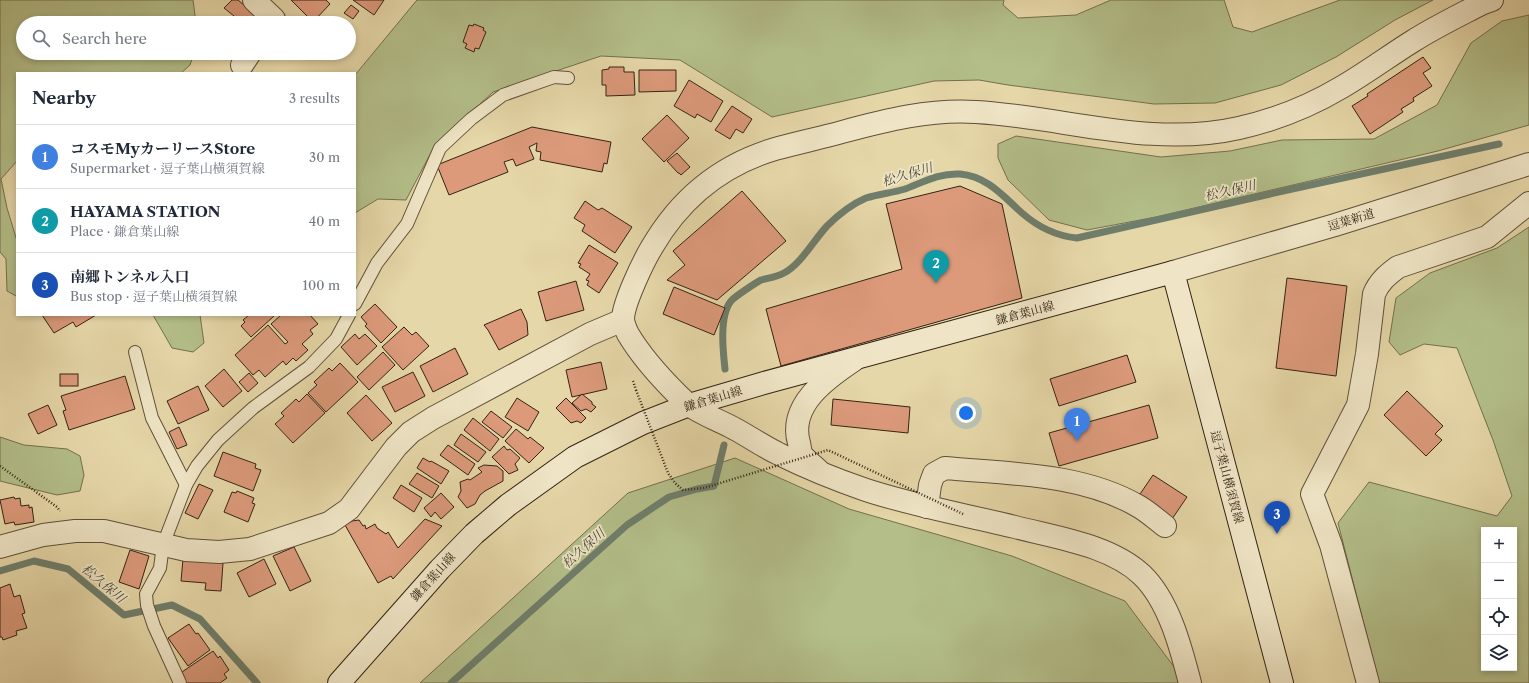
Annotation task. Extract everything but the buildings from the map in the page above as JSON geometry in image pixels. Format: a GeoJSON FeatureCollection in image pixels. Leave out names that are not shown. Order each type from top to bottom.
{"type":"FeatureCollection","features":[{"type":"Feature","properties":{"kind":"street"},"geometry":{"type":"LineString","coordinates":[[254,0],[271,16]]}},
{"type":"Feature","properties":{"kind":"street"},"geometry":{"type":"LineString","coordinates":[[1190,683],[1182,654],[1160,598],[1141,573],[1116,556],[1085,545],[963,514],[927,507],[867,490],[819,472],[776,453],[737,429],[690,406],[663,380],[639,350],[626,330],[623,320],[626,304],[645,259],[657,238],[691,195],[733,166],[761,154],[892,119],[946,111],[980,112],[1152,134],[1198,134],[1235,129],[1286,114],[1337,90],[1428,32],[1481,4],[1492,0]]}},
{"type":"Feature","properties":{"kind":"street","name":"逗葉新道"},"geometry":{"type":"LineString","coordinates":[[1173,272],[1335,225],[1529,164]]}},
{"type":"Feature","properties":{"kind":"street"},"geometry":{"type":"LineString","coordinates":[[1368,683],[1332,545],[1312,494],[1358,405],[1367,354],[1374,294],[1386,275],[1398,268],[1487,237],[1529,203]]}},
{"type":"Feature","properties":{"kind":"street","name":"鎌倉葉山線"},"geometry":{"type":"LineString","coordinates":[[340,683],[440,569],[474,534],[508,505],[575,457],[643,423],[690,406],[764,384],[1173,272]]}},
{"type":"Feature","properties":{"kind":"street","name":"逗子葉山横須賀線"},"geometry":{"type":"LineString","coordinates":[[1173,272],[1282,683]]}},
{"type":"Feature","properties":{"kind":"street"},"geometry":{"type":"LineString","coordinates":[[0,547],[43,535],[75,531],[104,531],[186,550],[219,552],[250,549],[329,523],[349,509],[396,447],[411,432],[433,418],[590,334],[623,320]]}},
{"type":"Feature","properties":{"kind":"street"},"geometry":{"type":"LineString","coordinates":[[819,472],[802,455],[797,437],[797,426],[800,412],[811,394],[831,375],[855,359]]}},
{"type":"Feature","properties":{"kind":"street"},"geometry":{"type":"LineString","coordinates":[[927,507],[930,485],[934,474],[945,468],[1036,476],[1076,482],[1109,492],[1139,506],[1164,526]]}},
{"type":"Feature","properties":{"kind":"lane"},"geometry":{"type":"LineString","coordinates":[[356,302],[377,262],[407,224],[440,148],[471,119],[503,95],[554,77],[568,78]]}},
{"type":"Feature","properties":{"kind":"lane"},"geometry":{"type":"LineString","coordinates":[[180,683],[154,626],[147,604],[146,594],[160,568],[163,545],[186,485],[197,466],[218,440],[253,408],[309,367],[336,339],[348,316]]}},
{"type":"Feature","properties":{"kind":"lane"},"geometry":{"type":"LineString","coordinates":[[136,352],[152,418],[186,485]]}},
{"type":"Feature","properties":{"kind":"path"},"geometry":{"type":"LineString","coordinates":[[632,379],[668,473],[683,490],[704,488],[828,450],[963,514]]}},
{"type":"Feature","properties":{"kind":"path"},"geometry":{"type":"LineString","coordinates":[[0,466],[57,507],[75,531]]}},
{"type":"Feature","properties":{"kind":"green space"},"geometry":{"type":"Polygon","coordinates":[[[0,0],[193,0],[195,16],[16,16],[16,60],[192,60],[190,65],[182,72],[16,72],[16,162],[1,179],[7,208],[16,238],[16,296],[7,291],[6,259],[0,252],[0,0]]]}},
{"type":"Feature","properties":{"kind":"green space"},"geometry":{"type":"Polygon","coordinates":[[[417,0],[1004,0],[1003,5],[1018,18],[1076,15],[1111,0],[1224,0],[1233,27],[1252,32],[1340,0],[1433,0],[1395,20],[1336,57],[1281,85],[1215,103],[1154,104],[979,80],[934,81],[772,117],[680,60],[601,56],[493,92],[434,147],[406,200],[378,199],[356,212],[356,74],[417,0]]]}},
{"type":"Feature","properties":{"kind":"green space"},"geometry":{"type":"Polygon","coordinates":[[[1529,15],[1529,125],[1438,151],[1156,217],[1087,230],[1049,220],[1008,180],[998,158],[998,144],[1016,136],[1161,157],[1230,151],[1282,140],[1374,139],[1437,105],[1471,43],[1502,21],[1529,15]]]}},
{"type":"Feature","properties":{"kind":"green space"},"geometry":{"type":"Polygon","coordinates":[[[1529,227],[1529,683],[1379,683],[1338,523],[1369,482],[1497,516],[1512,496],[1493,440],[1457,348],[1424,344],[1400,355],[1389,342],[1396,298],[1430,273],[1497,248],[1529,227]]]}},
{"type":"Feature","properties":{"kind":"green space"},"geometry":{"type":"Polygon","coordinates":[[[154,316],[200,316],[204,343],[193,352],[172,348],[154,316]]]}},
{"type":"Feature","properties":{"kind":"green space"},"geometry":{"type":"Polygon","coordinates":[[[0,437],[24,445],[67,449],[80,456],[84,475],[80,491],[57,495],[0,481],[0,437]]]}},
{"type":"Feature","properties":{"kind":"green space"},"geometry":{"type":"Polygon","coordinates":[[[735,458],[849,509],[1012,556],[1125,601],[1186,683],[420,683],[628,493],[735,458]]]}},
{"type":"Feature","properties":{"kind":"waterway","name":"松久保川"},"geometry":{"type":"LineString","coordinates":[[725,369],[723,324],[727,307],[733,299],[761,280],[778,276],[790,269],[802,258],[827,226],[840,214],[856,203],[866,198],[905,189],[938,176],[960,174],[979,179],[1002,194],[1034,223],[1055,233],[1077,238],[1499,144]]}},
{"type":"Feature","properties":{"kind":"waterway","name":"松久保川"},"geometry":{"type":"LineString","coordinates":[[451,683],[627,525],[669,497],[714,486],[724,445]]}},
{"type":"Feature","properties":{"kind":"waterway","name":"松久保川"},"geometry":{"type":"LineString","coordinates":[[0,571],[34,561],[68,569],[124,615],[172,605],[200,619],[257,683]]}},
{"type":"Feature","properties":{"kind":"place","name":"HAYAMA STATION"},"geometry":{"type":"Point","coordinates":[936,283]}},
{"type":"Feature","properties":{"kind":"place","name":"コスモMyカーリースStore"},"geometry":{"type":"Point","coordinates":[1077,441]}},
{"type":"Feature","properties":{"kind":"place","name":"南郷トンネル入口"},"geometry":{"type":"Point","coordinates":[1277,534]}}]}
